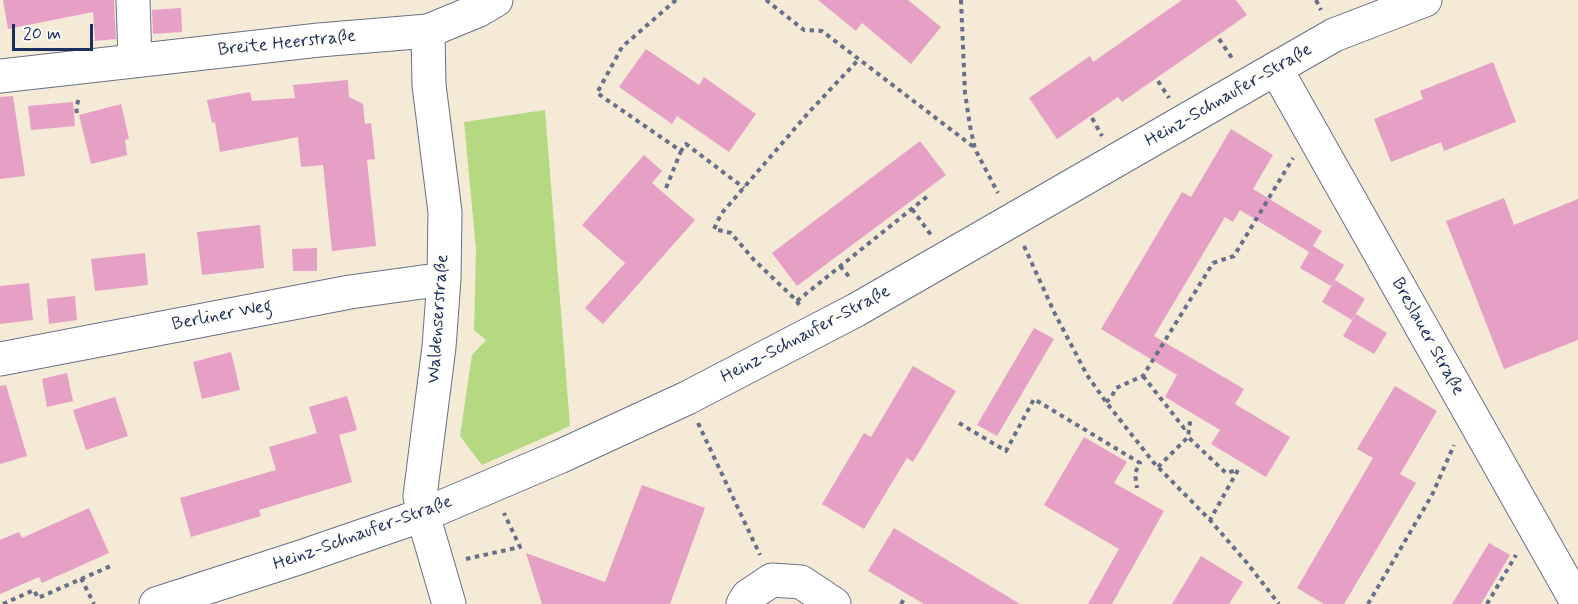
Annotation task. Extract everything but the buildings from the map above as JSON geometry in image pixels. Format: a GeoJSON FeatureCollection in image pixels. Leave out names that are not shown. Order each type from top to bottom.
{"type":"FeatureCollection","features":[{"type":"Feature","properties":{"kind":"street"},"geometry":{"type":"LineString","coordinates":[[133,0],[135,60]]}},
{"type":"Feature","properties":{"kind":"street","name":"Heinz-Schnaufer-Straße"},"geometry":{"type":"LineString","coordinates":[[170,602],[423,515],[559,457],[687,398],[856,310],[1334,35],[1425,0]]}},
{"type":"Feature","properties":{"kind":"street","name":"Breite Heerstraße"},"geometry":{"type":"LineString","coordinates":[[0,76],[319,40],[428,31],[484,3]]}},
{"type":"Feature","properties":{"kind":"street","name":"Waldenserstraße"},"geometry":{"type":"LineString","coordinates":[[428,31],[429,85],[445,212],[444,279],[439,347],[420,496],[423,515],[449,604]]}},
{"type":"Feature","properties":{"kind":"street","name":"Breslauer Straße"},"geometry":{"type":"LineString","coordinates":[[1276,69],[1533,526],[1567,563],[1578,604]]}},
{"type":"Feature","properties":{"kind":"street","name":"Berliner Weg"},"geometry":{"type":"LineString","coordinates":[[0,359],[350,292],[444,279]]}},
{"type":"Feature","properties":{"kind":"street"},"geometry":{"type":"LineString","coordinates":[[743,604],[748,596],[772,580],[801,582],[834,604]]}},
{"type":"Feature","properties":{"kind":"path"},"geometry":{"type":"LineString","coordinates":[[676,0],[622,47],[597,93],[681,151]]}},
{"type":"Feature","properties":{"kind":"path"},"geometry":{"type":"LineString","coordinates":[[766,0],[804,30],[822,31],[975,149]]}},
{"type":"Feature","properties":{"kind":"path"},"geometry":{"type":"LineString","coordinates":[[961,0],[965,93],[975,149],[1012,219],[1055,314],[1087,375],[1125,428],[1158,467],[1210,520],[1279,604]]}},
{"type":"Feature","properties":{"kind":"path"},"geometry":{"type":"LineString","coordinates":[[812,332],[797,301],[754,260],[731,233],[714,229],[721,214],[810,111],[860,59]]}},
{"type":"Feature","properties":{"kind":"path"},"geometry":{"type":"LineString","coordinates":[[1106,402],[1116,388],[1143,376],[1213,262],[1233,256],[1296,152],[1315,138]]}},
{"type":"Feature","properties":{"kind":"path"},"geometry":{"type":"LineString","coordinates":[[666,188],[686,144],[744,188]]}},
{"type":"Feature","properties":{"kind":"path"},"geometry":{"type":"LineString","coordinates":[[797,301],[929,195]]}},
{"type":"Feature","properties":{"kind":"path"},"geometry":{"type":"LineString","coordinates":[[1143,376],[1184,428],[1190,423],[1188,437],[1158,467]]}},
{"type":"Feature","properties":{"kind":"path"},"geometry":{"type":"LineString","coordinates":[[687,398],[759,554]]}},
{"type":"Feature","properties":{"kind":"path"},"geometry":{"type":"LineString","coordinates":[[959,423],[1006,451],[1034,399],[1140,463],[1135,473],[1137,488]]}},
{"type":"Feature","properties":{"kind":"path"},"geometry":{"type":"LineString","coordinates":[[1368,604],[1432,495],[1455,441],[1476,424]]}},
{"type":"Feature","properties":{"kind":"path"},"geometry":{"type":"LineString","coordinates":[[1188,437],[1226,473],[1238,470],[1210,520]]}},
{"type":"Feature","properties":{"kind":"path"},"geometry":{"type":"LineString","coordinates":[[437,565],[520,547],[491,486]]}},
{"type":"Feature","properties":{"kind":"path"},"geometry":{"type":"LineString","coordinates":[[1487,604],[1533,526]]}},
{"type":"Feature","properties":{"kind":"path"},"geometry":{"type":"LineString","coordinates":[[3,604],[34,590],[38,598],[113,565]]}},
{"type":"Feature","properties":{"kind":"path"},"geometry":{"type":"LineString","coordinates":[[81,578],[94,604]]}},
{"type":"Feature","properties":{"kind":"path"},"geometry":{"type":"LineString","coordinates":[[901,604],[904,599]]}},
{"type":"Feature","properties":{"kind":"green space"},"geometry":{"type":"Polygon","coordinates":[[[545,110],[570,426],[482,465],[460,436],[472,355],[486,340],[474,330],[476,249],[464,122],[545,110]]]}}]}
